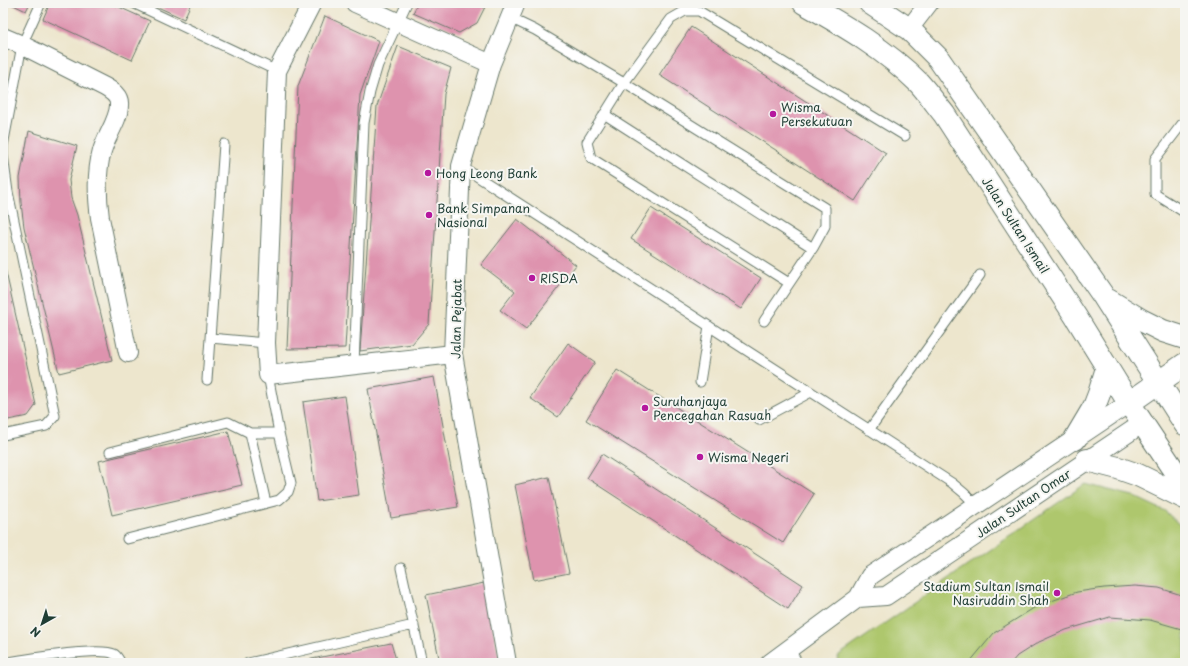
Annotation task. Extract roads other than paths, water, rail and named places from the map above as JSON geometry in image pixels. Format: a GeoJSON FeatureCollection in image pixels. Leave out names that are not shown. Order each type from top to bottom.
{"type":"FeatureCollection","features":[{"type":"Feature","properties":{"kind":"main road","name":"Jalan Sultan Ismail"},"geometry":{"type":"LineString","coordinates":[[804,3],[857,34],[892,59],[919,84],[944,114],[1072,311],[1129,403],[1185,487]]}},
{"type":"Feature","properties":{"kind":"main road"},"geometry":{"type":"LineString","coordinates":[[870,3],[909,29],[938,58],[1104,297],[1158,382],[1179,400],[1185,424]]}},
{"type":"Feature","properties":{"kind":"main road"},"geometry":{"type":"LineString","coordinates":[[1104,297],[1163,332],[1185,338]]}},
{"type":"Feature","properties":{"kind":"main road"},"geometry":{"type":"LineString","coordinates":[[1129,403],[1185,364]]}},
{"type":"Feature","properties":{"kind":"main road"},"geometry":{"type":"LineString","coordinates":[[1075,439],[1094,407],[1107,368]]}},
{"type":"Feature","properties":{"kind":"main road","name":"Jalan Sultan Omar"},"geometry":{"type":"LineString","coordinates":[[1143,423],[1179,400]]}},
{"type":"Feature","properties":{"kind":"main road"},"geometry":{"type":"LineString","coordinates":[[1088,460],[1138,475],[1185,498]]}},
{"type":"Feature","properties":{"kind":"street"},"geometry":{"type":"LineString","coordinates":[[312,3],[277,71],[266,343],[268,375],[453,354]]}},
{"type":"Feature","properties":{"kind":"street"},"geometry":{"type":"LineString","coordinates":[[355,3],[491,64]]}},
{"type":"Feature","properties":{"kind":"street"},"geometry":{"type":"LineString","coordinates":[[909,29],[929,3]]}},
{"type":"Feature","properties":{"kind":"street","name":"Jalan Pejabat"},"geometry":{"type":"LineString","coordinates":[[507,663],[453,354],[461,166],[491,64],[513,10]]}},
{"type":"Feature","properties":{"kind":"street"},"geometry":{"type":"LineString","coordinates":[[3,37],[105,87],[116,94],[120,103],[118,112],[102,150],[99,166],[98,201],[100,218],[128,353]]}},
{"type":"Feature","properties":{"kind":"street","name":"Jalan Sultan Omar"},"geometry":{"type":"LineString","coordinates":[[770,663],[794,656],[858,598],[870,576],[1129,403]]}},
{"type":"Feature","properties":{"kind":"street","name":"Jalan Sultan Omar"},"geometry":{"type":"LineString","coordinates":[[858,598],[886,596],[1143,423]]}},
{"type":"Feature","properties":{"kind":"street"},"geometry":{"type":"LineString","coordinates":[[976,505],[990,525]]}},
{"type":"Feature","properties":{"kind":"lane"},"geometry":{"type":"LineString","coordinates":[[3,435],[46,426],[55,416],[6,193],[3,155],[3,146],[22,45],[41,3]]}},
{"type":"Feature","properties":{"kind":"lane"},"geometry":{"type":"LineString","coordinates":[[133,3],[277,71]]}},
{"type":"Feature","properties":{"kind":"lane"},"geometry":{"type":"LineString","coordinates":[[354,365],[364,122],[370,92],[378,65],[407,3]]}},
{"type":"Feature","properties":{"kind":"lane"},"geometry":{"type":"LineString","coordinates":[[513,10],[535,30],[624,82],[825,208],[825,226],[813,248],[764,321]]}},
{"type":"Feature","properties":{"kind":"lane"},"geometry":{"type":"LineString","coordinates":[[789,283],[591,158],[587,142],[624,82],[671,19],[685,11],[699,11],[905,136]]}},
{"type":"Feature","properties":{"kind":"lane"},"geometry":{"type":"LineString","coordinates":[[604,114],[813,248]]}},
{"type":"Feature","properties":{"kind":"lane"},"geometry":{"type":"LineString","coordinates":[[1185,120],[1155,159],[1156,194],[1185,212]]}},
{"type":"Feature","properties":{"kind":"lane"},"geometry":{"type":"LineString","coordinates":[[207,380],[224,144]]}},
{"type":"Feature","properties":{"kind":"lane"},"geometry":{"type":"LineString","coordinates":[[461,166],[952,483],[976,505]]}},
{"type":"Feature","properties":{"kind":"lane"},"geometry":{"type":"LineString","coordinates":[[870,430],[980,275]]}},
{"type":"Feature","properties":{"kind":"lane"},"geometry":{"type":"LineString","coordinates":[[700,382],[709,326]]}},
{"type":"Feature","properties":{"kind":"lane"},"geometry":{"type":"LineString","coordinates":[[210,338],[266,343]]}},
{"type":"Feature","properties":{"kind":"lane"},"geometry":{"type":"LineString","coordinates":[[127,539],[279,500],[288,492],[291,483],[279,433],[268,375]]}},
{"type":"Feature","properties":{"kind":"lane"},"geometry":{"type":"LineString","coordinates":[[760,420],[811,392]]}},
{"type":"Feature","properties":{"kind":"lane"},"geometry":{"type":"LineString","coordinates":[[110,452],[228,422],[250,433],[279,433]]}},
{"type":"Feature","properties":{"kind":"lane"},"geometry":{"type":"LineString","coordinates":[[250,433],[266,503]]}},
{"type":"Feature","properties":{"kind":"lane"},"geometry":{"type":"LineString","coordinates":[[401,568],[422,663]]}},
{"type":"Feature","properties":{"kind":"lane"},"geometry":{"type":"LineString","coordinates":[[248,663],[414,625]]}},
{"type":"Feature","properties":{"kind":"lane"},"geometry":{"type":"LineString","coordinates":[[3,663],[65,654],[103,651],[114,654],[121,663]]}},
{"type":"Feature","properties":{"kind":"place","name":"Wisma Persekutuan"},"geometry":{"type":"Point","coordinates":[773,114]}},
{"type":"Feature","properties":{"kind":"place","name":"Hong Leong Bank"},"geometry":{"type":"Point","coordinates":[428,173]}},
{"type":"Feature","properties":{"kind":"place","name":"Bank Simpanan Nasional"},"geometry":{"type":"Point","coordinates":[429,215]}},
{"type":"Feature","properties":{"kind":"place","name":"RISDA"},"geometry":{"type":"Point","coordinates":[532,278]}},
{"type":"Feature","properties":{"kind":"place","name":"Suruhanjaya Pencegahan Rasuah"},"geometry":{"type":"Point","coordinates":[645,408]}},
{"type":"Feature","properties":{"kind":"place","name":"Wisma Negeri"},"geometry":{"type":"Point","coordinates":[700,457]}},
{"type":"Feature","properties":{"kind":"place","name":"Stadium Sultan Ismail Nasiruddin Shah"},"geometry":{"type":"Point","coordinates":[1057,593]}}]}
